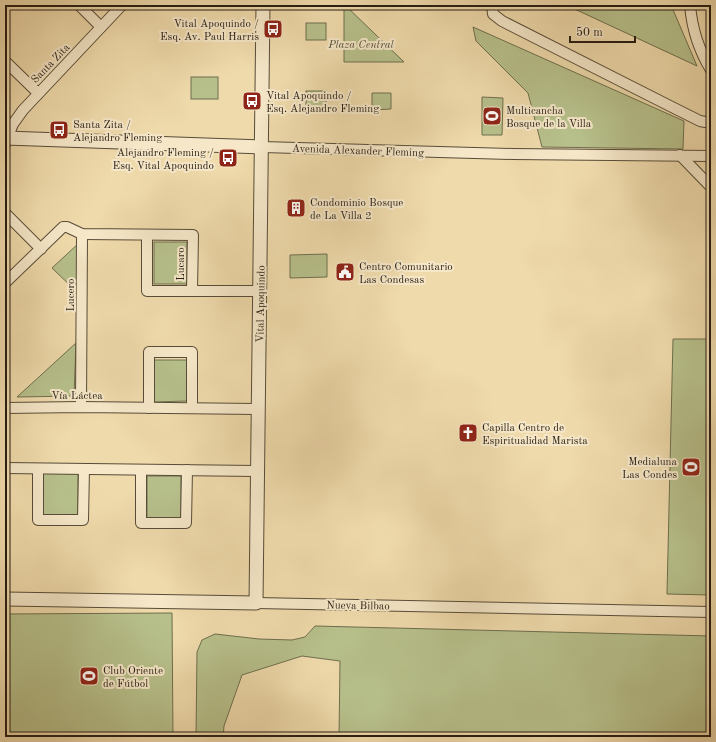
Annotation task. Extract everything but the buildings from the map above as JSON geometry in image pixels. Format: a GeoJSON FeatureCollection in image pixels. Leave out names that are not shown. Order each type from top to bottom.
{"type":"FeatureCollection","features":[{"type":"Feature","properties":{"kind":"street"},"geometry":{"type":"LineString","coordinates":[[79,5],[101,26]]}},
{"type":"Feature","properties":{"kind":"street","name":"Santa Zita"},"geometry":{"type":"LineString","coordinates":[[6,140],[16,118],[122,5]]}},
{"type":"Feature","properties":{"kind":"street","name":"Vital Apoquindo"},"geometry":{"type":"LineString","coordinates":[[256,603],[263,5]]}},
{"type":"Feature","properties":{"kind":"street"},"geometry":{"type":"LineString","coordinates":[[492,5],[493,14],[502,21],[700,121],[711,123]]}},
{"type":"Feature","properties":{"kind":"street"},"geometry":{"type":"LineString","coordinates":[[690,5],[696,39],[711,70]]}},
{"type":"Feature","properties":{"kind":"street"},"geometry":{"type":"LineString","coordinates":[[5,61],[38,93]]}},
{"type":"Feature","properties":{"kind":"street","name":"Avenida Alexander Fleming"},"geometry":{"type":"LineString","coordinates":[[6,140],[513,154],[711,156]]}},
{"type":"Feature","properties":{"kind":"street"},"geometry":{"type":"LineString","coordinates":[[680,155],[711,187]]}},
{"type":"Feature","properties":{"kind":"street"},"geometry":{"type":"LineString","coordinates":[[5,213],[41,249]]}},
{"type":"Feature","properties":{"kind":"street"},"geometry":{"type":"LineString","coordinates":[[5,282],[63,227],[67,227],[82,234]]}},
{"type":"Feature","properties":{"kind":"street","name":"Lucaro"},"geometry":{"type":"LineString","coordinates":[[82,234],[193,235],[192,291]]}},
{"type":"Feature","properties":{"kind":"street","name":"Lucero"},"geometry":{"type":"LineString","coordinates":[[81,407],[82,234]]}},
{"type":"Feature","properties":{"kind":"street","name":"Lucaro"},"geometry":{"type":"LineString","coordinates":[[148,235],[147,291],[260,291]]}},
{"type":"Feature","properties":{"kind":"street"},"geometry":{"type":"LineString","coordinates":[[149,408],[149,352],[192,352],[192,408]]}},
{"type":"Feature","properties":{"kind":"street","name":"Vía Láctea"},"geometry":{"type":"LineString","coordinates":[[5,408],[81,407],[259,410]]}},
{"type":"Feature","properties":{"kind":"street"},"geometry":{"type":"LineString","coordinates":[[5,468],[258,471]]}},
{"type":"Feature","properties":{"kind":"street"},"geometry":{"type":"LineString","coordinates":[[38,469],[38,520],[83,520],[84,469]]}},
{"type":"Feature","properties":{"kind":"street"},"geometry":{"type":"LineString","coordinates":[[141,470],[141,523],[186,523],[187,470]]}},
{"type":"Feature","properties":{"kind":"street","name":"Nueva Bilbao"},"geometry":{"type":"LineString","coordinates":[[5,599],[711,612]]}},
{"type":"Feature","properties":{"kind":"green space","name":"Plaza Central"},"geometry":{"type":"Polygon","coordinates":[[[345,5],[404,62],[344,62],[345,5]]]}},
{"type":"Feature","properties":{"kind":"green space"},"geometry":{"type":"Polygon","coordinates":[[[566,5],[671,5],[697,66],[566,5]]]}},
{"type":"Feature","properties":{"kind":"green space"},"geometry":{"type":"Polygon","coordinates":[[[306,23],[326,23],[326,40],[306,40],[306,23]]]}},
{"type":"Feature","properties":{"kind":"green space"},"geometry":{"type":"Polygon","coordinates":[[[473,27],[684,121],[683,149],[542,147],[528,93],[476,41],[473,27]]]}},
{"type":"Feature","properties":{"kind":"green space"},"geometry":{"type":"Polygon","coordinates":[[[191,77],[218,77],[218,99],[191,99],[191,77]]]}},
{"type":"Feature","properties":{"kind":"green space"},"geometry":{"type":"Polygon","coordinates":[[[306,91],[326,91],[326,108],[306,108],[306,91]]]}},
{"type":"Feature","properties":{"kind":"green space"},"geometry":{"type":"Polygon","coordinates":[[[372,93],[391,93],[391,109],[372,110],[372,93]]]}},
{"type":"Feature","properties":{"kind":"green space","name":"Multicancha Bosque de la Villa"},"geometry":{"type":"Polygon","coordinates":[[[482,97],[503,98],[502,135],[482,135],[482,97]]]}},
{"type":"Feature","properties":{"kind":"green space"},"geometry":{"type":"Polygon","coordinates":[[[154,242],[187,242],[187,284],[154,284],[154,242]]]}},
{"type":"Feature","properties":{"kind":"green space"},"geometry":{"type":"Polygon","coordinates":[[[79,243],[77,292],[52,268],[79,243]]]}},
{"type":"Feature","properties":{"kind":"green space"},"geometry":{"type":"Polygon","coordinates":[[[327,254],[327,277],[290,278],[290,255],[327,254]]]}},
{"type":"Feature","properties":{"kind":"green space","name":"Medialuna Las Condes"},"geometry":{"type":"Polygon","coordinates":[[[673,339],[711,339],[711,595],[667,594],[673,339]]]}},
{"type":"Feature","properties":{"kind":"green space"},"geometry":{"type":"Polygon","coordinates":[[[76,343],[74,396],[17,397],[76,343]]]}},
{"type":"Feature","properties":{"kind":"green space"},"geometry":{"type":"Polygon","coordinates":[[[154,360],[187,360],[187,401],[154,402],[154,360]]]}},
{"type":"Feature","properties":{"kind":"green space"},"geometry":{"type":"Polygon","coordinates":[[[78,472],[78,515],[43,515],[43,473],[78,472]]]}},
{"type":"Feature","properties":{"kind":"green space"},"geometry":{"type":"Polygon","coordinates":[[[147,476],[181,476],[181,521],[147,520],[147,476]]]}},
{"type":"Feature","properties":{"kind":"green space","name":"Club Oriente de Fútbol"},"geometry":{"type":"Polygon","coordinates":[[[172,613],[173,737],[5,737],[5,614],[172,613]]]}},
{"type":"Feature","properties":{"kind":"green space"},"geometry":{"type":"Polygon","coordinates":[[[315,626],[711,636],[711,737],[339,737],[340,661],[302,656],[242,675],[224,726],[223,737],[196,737],[197,652],[202,640],[215,634],[259,639],[292,640],[305,637],[315,626]]]}},
{"type":"Feature","properties":{"kind":"place","name":"Vital Apoquindo / Esq. Av. Paul Harris"},"geometry":{"type":"Point","coordinates":[273,29]}},
{"type":"Feature","properties":{"kind":"place","name":"Vital Apoquindo / Esq. Alejandro Fleming"},"geometry":{"type":"Point","coordinates":[252,101]}},
{"type":"Feature","properties":{"kind":"place","name":"Multicancha Bosque de la Villa"},"geometry":{"type":"Point","coordinates":[492,116]}},
{"type":"Feature","properties":{"kind":"place","name":"Santa Zita / Alejandro Fleming"},"geometry":{"type":"Point","coordinates":[59,130]}},
{"type":"Feature","properties":{"kind":"place","name":"Alejandro Fleming / Esq. Vital Apoquindo"},"geometry":{"type":"Point","coordinates":[228,158]}},
{"type":"Feature","properties":{"kind":"place","name":"Condominio Bosque de La Villa 2"},"geometry":{"type":"Point","coordinates":[296,208]}},
{"type":"Feature","properties":{"kind":"place","name":"Centro Comunitario Las Condesas"},"geometry":{"type":"Point","coordinates":[345,272]}},
{"type":"Feature","properties":{"kind":"place","name":"Capilla Centro de Espiritualidad Marista"},"geometry":{"type":"Point","coordinates":[468,433]}},
{"type":"Feature","properties":{"kind":"place","name":"Medialuna Las Condes"},"geometry":{"type":"Point","coordinates":[691,467]}},
{"type":"Feature","properties":{"kind":"place","name":"Club Oriente de Fútbol"},"geometry":{"type":"Point","coordinates":[89,676]}}]}
